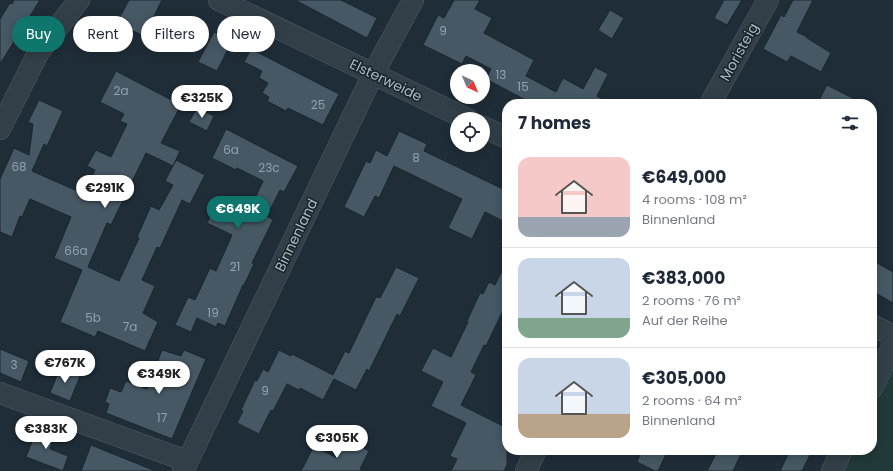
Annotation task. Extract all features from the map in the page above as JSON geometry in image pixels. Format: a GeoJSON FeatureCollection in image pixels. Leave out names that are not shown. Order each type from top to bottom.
{"type":"FeatureCollection","features":[{"type":"Feature","properties":{"kind":"street"},"geometry":{"type":"LineString","coordinates":[[0,129],[38,53],[79,0]]}},
{"type":"Feature","properties":{"kind":"street","name":"Elsterweide"},"geometry":{"type":"LineString","coordinates":[[219,0],[452,112]]}},
{"type":"Feature","properties":{"kind":"street","name":"Binnenland"},"geometry":{"type":"LineString","coordinates":[[185,466],[373,74],[413,0]]}},
{"type":"Feature","properties":{"kind":"street","name":"Moristeig"},"geometry":{"type":"LineString","coordinates":[[713,99],[768,0]]}},
{"type":"Feature","properties":{"kind":"street"},"geometry":{"type":"LineString","coordinates":[[490,130],[502,136]]}},
{"type":"Feature","properties":{"kind":"street"},"geometry":{"type":"LineString","coordinates":[[877,328],[893,336]]}},
{"type":"Feature","properties":{"kind":"street"},"geometry":{"type":"LineString","coordinates":[[877,378],[893,345]]}},
{"type":"Feature","properties":{"kind":"street"},"geometry":{"type":"LineString","coordinates":[[0,393],[185,466]]}},
{"type":"Feature","properties":{"kind":"street"},"geometry":{"type":"LineString","coordinates":[[526,471],[534,455]]}},
{"type":"Feature","properties":{"kind":"street"},"geometry":{"type":"LineString","coordinates":[[832,471],[840,455]]}},
{"type":"Feature","properties":{"kind":"green space"},"geometry":{"type":"Polygon","coordinates":[[[889,369],[893,371],[893,471],[839,471],[847,455],[877,455],[877,393],[889,369]]]}},
{"type":"Feature","properties":{"kind":"building"},"geometry":{"type":"Polygon","coordinates":[[[14,0],[40,0],[30,16],[12,16],[12,45],[0,64],[0,19],[10,3],[12,4],[14,0]]]}},
{"type":"Feature","properties":{"kind":"building"},"geometry":{"type":"Polygon","coordinates":[[[129,0],[162,0],[154,16],[141,16],[141,35],[133,31],[133,16],[120,16],[129,0]]]}},
{"type":"Feature","properties":{"kind":"building"},"geometry":{"type":"Polygon","coordinates":[[[295,0],[341,0],[377,18],[367,38],[295,0]]]}},
{"type":"Feature","properties":{"kind":"building"},"geometry":{"type":"Polygon","coordinates":[[[454,0],[480,0],[475,9],[492,18],[484,33],[534,60],[526,76],[556,92],[563,78],[583,89],[595,67],[608,74],[597,96],[603,99],[524,99],[490,81],[490,64],[481,64],[466,56],[462,64],[423,45],[438,15],[444,18],[454,0]]]}},
{"type":"Feature","properties":{"kind":"building"},"geometry":{"type":"Polygon","coordinates":[[[724,0],[742,0],[727,25],[714,18],[724,0]]]}},
{"type":"Feature","properties":{"kind":"building"},"geometry":{"type":"Polygon","coordinates":[[[793,0],[813,0],[797,32],[831,53],[821,72],[791,56],[787,62],[763,49],[781,15],[784,17],[793,0]]]}},
{"type":"Feature","properties":{"kind":"building"},"geometry":{"type":"Polygon","coordinates":[[[610,10],[624,18],[612,39],[598,30],[610,10]]]}},
{"type":"Feature","properties":{"kind":"building"},"geometry":{"type":"Polygon","coordinates":[[[214,32],[217,34],[217,52],[226,52],[217,71],[198,62],[203,52],[209,52],[209,41],[214,32]]]}},
{"type":"Feature","properties":{"kind":"building"},"geometry":{"type":"Polygon","coordinates":[[[249,52],[257,52],[339,94],[323,125],[288,108],[286,111],[267,101],[269,97],[262,93],[268,83],[259,78],[262,71],[244,62],[249,52]]]}},
{"type":"Feature","properties":{"kind":"building"},"geometry":{"type":"Polygon","coordinates":[[[116,71],[181,105],[161,143],[180,151],[174,164],[176,160],[205,175],[190,204],[182,200],[160,248],[157,247],[142,280],[155,286],[143,313],[158,322],[145,351],[98,331],[95,337],[60,322],[82,270],[54,258],[71,217],[30,199],[22,217],[20,216],[12,237],[0,232],[0,179],[14,148],[29,155],[33,124],[28,122],[39,100],[63,111],[47,146],[44,144],[32,171],[84,194],[95,170],[87,166],[96,150],[111,157],[127,124],[120,121],[124,114],[100,102],[116,71]],[[146,153],[111,225],[107,223],[88,267],[119,281],[139,238],[137,237],[151,206],[159,210],[173,185],[165,181],[173,166],[146,153]]]}},
{"type":"Feature","properties":{"kind":"building"},"geometry":{"type":"Polygon","coordinates":[[[827,85],[854,99],[820,99],[827,85]]]}},
{"type":"Feature","properties":{"kind":"building"},"geometry":{"type":"Polygon","coordinates":[[[197,108],[214,116],[207,131],[189,122],[197,108]]]}},
{"type":"Feature","properties":{"kind":"building"},"geometry":{"type":"Polygon","coordinates":[[[226,129],[298,166],[284,192],[280,190],[267,216],[273,220],[252,263],[254,264],[225,326],[218,323],[216,327],[197,318],[191,332],[175,325],[188,297],[195,300],[210,268],[216,271],[232,235],[207,223],[215,207],[234,216],[240,204],[250,209],[263,181],[212,158],[226,129]]]}},
{"type":"Feature","properties":{"kind":"building"},"geometry":{"type":"Polygon","coordinates":[[[399,131],[427,144],[424,151],[502,189],[502,220],[485,212],[472,239],[448,228],[462,199],[394,166],[379,198],[375,196],[364,217],[344,207],[366,161],[370,163],[376,150],[387,156],[399,131]]]}},
{"type":"Feature","properties":{"kind":"building"},"geometry":{"type":"Polygon","coordinates":[[[877,263],[893,272],[893,303],[877,294],[877,263]]]}},
{"type":"Feature","properties":{"kind":"building"},"geometry":{"type":"Polygon","coordinates":[[[396,267],[419,278],[400,316],[397,314],[369,371],[367,369],[356,390],[334,379],[323,400],[300,388],[299,390],[287,384],[273,411],[271,410],[259,434],[237,423],[243,411],[241,410],[255,380],[257,381],[263,369],[268,372],[279,350],[291,356],[292,354],[333,375],[345,351],[349,353],[376,297],[380,298],[396,267]]]}},
{"type":"Feature","properties":{"kind":"building"},"geometry":{"type":"Polygon","coordinates":[[[502,271],[502,312],[486,346],[484,345],[471,372],[476,375],[461,405],[502,426],[502,455],[507,455],[507,465],[504,471],[451,471],[457,459],[450,456],[466,423],[431,406],[443,382],[421,371],[433,348],[451,357],[480,293],[483,294],[489,282],[495,285],[502,271]]]}},
{"type":"Feature","properties":{"kind":"building"},"geometry":{"type":"Polygon","coordinates":[[[0,349],[29,361],[21,382],[0,373],[0,349]]]}},
{"type":"Feature","properties":{"kind":"building"},"geometry":{"type":"Polygon","coordinates":[[[162,350],[181,356],[184,350],[206,359],[172,439],[106,413],[109,404],[105,402],[110,388],[121,392],[126,381],[147,389],[162,350]]]}},
{"type":"Feature","properties":{"kind":"building"},"geometry":{"type":"Polygon","coordinates":[[[60,368],[80,376],[70,401],[50,393],[60,368]]]}},
{"type":"Feature","properties":{"kind":"building"},"geometry":{"type":"Polygon","coordinates":[[[38,426],[56,433],[50,449],[68,456],[63,471],[26,457],[38,426]]]}},
{"type":"Feature","properties":{"kind":"building"},"geometry":{"type":"Polygon","coordinates":[[[346,439],[369,451],[360,469],[364,471],[301,471],[314,446],[337,458],[346,439]]]}},
{"type":"Feature","properties":{"kind":"building"},"geometry":{"type":"Polygon","coordinates":[[[91,445],[153,470],[153,471],[81,471],[91,445]]]}},
{"type":"Feature","properties":{"kind":"building"},"geometry":{"type":"Polygon","coordinates":[[[640,455],[666,455],[658,471],[637,462],[640,455]]]}},
{"type":"Feature","properties":{"kind":"building"},"geometry":{"type":"Polygon","coordinates":[[[715,455],[741,455],[733,471],[707,471],[715,455]]]}},
{"type":"Feature","properties":{"kind":"building"},"geometry":{"type":"Polygon","coordinates":[[[788,455],[810,455],[802,471],[780,471],[788,455]]]}}]}
